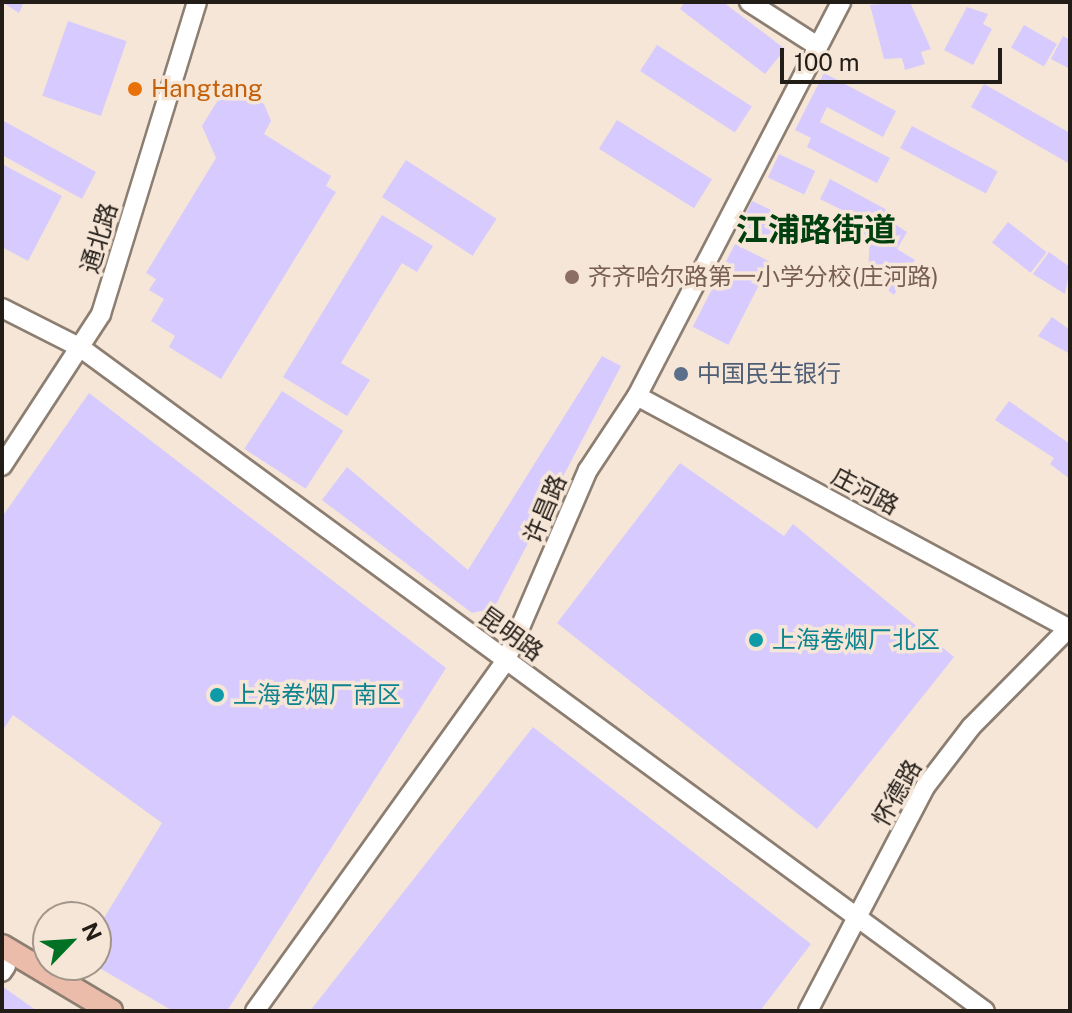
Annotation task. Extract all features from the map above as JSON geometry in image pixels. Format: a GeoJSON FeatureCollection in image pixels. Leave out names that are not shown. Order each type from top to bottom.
{"type":"FeatureCollection","features":[{"type":"Feature","properties":{"kind":"main road"},"geometry":{"type":"LineString","coordinates":[[3,962],[82,1011]]}},
{"type":"Feature","properties":{"kind":"main road"},"geometry":{"type":"LineString","coordinates":[[3,962],[111,1011]]}},
{"type":"Feature","properties":{"kind":"street","name":"通北路"},"geometry":{"type":"LineString","coordinates":[[2,466],[101,314],[197,2]]}},
{"type":"Feature","properties":{"kind":"street"},"geometry":{"type":"LineString","coordinates":[[749,2],[816,45]]}},
{"type":"Feature","properties":{"kind":"street","name":"许昌路"},"geometry":{"type":"LineString","coordinates":[[255,1011],[506,660],[588,470],[637,396],[816,45],[841,2]]}},
{"type":"Feature","properties":{"kind":"street","name":"昆明路"},"geometry":{"type":"LineString","coordinates":[[2,308],[81,348],[857,914],[985,1011]]}},
{"type":"Feature","properties":{"kind":"street","name":"庄河路"},"geometry":{"type":"LineString","coordinates":[[637,396],[1069,628]]}},
{"type":"Feature","properties":{"kind":"street","name":"怀德路"},"geometry":{"type":"LineString","coordinates":[[808,1011],[857,914],[951,750],[1069,628]]}},
{"type":"Feature","properties":{"kind":"building"},"geometry":{"type":"Polygon","coordinates":[[[2,2],[24,2],[19,13],[2,2]]]}},
{"type":"Feature","properties":{"kind":"building"},"geometry":{"type":"Polygon","coordinates":[[[685,2],[723,2],[785,49],[765,74],[680,9],[685,2]]]}},
{"type":"Feature","properties":{"kind":"building"},"geometry":{"type":"Polygon","coordinates":[[[910,2],[931,49],[921,52],[925,64],[905,70],[902,58],[884,59],[870,5],[910,2]]]}},
{"type":"Feature","properties":{"kind":"building"},"geometry":{"type":"Polygon","coordinates":[[[967,7],[988,14],[983,24],[992,29],[973,65],[944,50],[967,7]]]}},
{"type":"Feature","properties":{"kind":"building"},"geometry":{"type":"Polygon","coordinates":[[[68,21],[127,41],[101,116],[42,96],[68,21]]]}},
{"type":"Feature","properties":{"kind":"building"},"geometry":{"type":"Polygon","coordinates":[[[1024,25],[1057,44],[1044,67],[1011,48],[1024,25]]]}},
{"type":"Feature","properties":{"kind":"building"},"geometry":{"type":"Polygon","coordinates":[[[1063,36],[1070,40],[1070,69],[1051,59],[1063,36]]]}},
{"type":"Feature","properties":{"kind":"building"},"geometry":{"type":"Polygon","coordinates":[[[657,45],[752,107],[735,133],[640,71],[657,45]]]}},
{"type":"Feature","properties":{"kind":"building"},"geometry":{"type":"Polygon","coordinates":[[[824,73],[896,111],[883,137],[827,107],[820,122],[890,158],[877,183],[807,147],[811,138],[795,130],[824,73]]]}},
{"type":"Feature","properties":{"kind":"building"},"geometry":{"type":"Polygon","coordinates":[[[984,84],[1070,133],[1070,164],[971,107],[984,84]]]}},
{"type":"Feature","properties":{"kind":"building"},"geometry":{"type":"Polygon","coordinates":[[[244,92],[264,104],[271,121],[264,134],[331,176],[326,186],[336,192],[221,379],[169,347],[175,336],[151,321],[164,299],[149,290],[156,279],[146,273],[216,158],[202,126],[218,100],[244,92]]]}},
{"type":"Feature","properties":{"kind":"building"},"geometry":{"type":"Polygon","coordinates":[[[2,120],[96,172],[82,199],[2,155],[2,120]]]}},
{"type":"Feature","properties":{"kind":"building"},"geometry":{"type":"Polygon","coordinates":[[[617,120],[712,179],[694,208],[599,149],[617,120]]]}},
{"type":"Feature","properties":{"kind":"building"},"geometry":{"type":"Polygon","coordinates":[[[912,126],[998,172],[986,194],[900,148],[912,126]]]}},
{"type":"Feature","properties":{"kind":"building"},"geometry":{"type":"Polygon","coordinates":[[[779,154],[815,171],[804,194],[768,178],[779,154]]]}},
{"type":"Feature","properties":{"kind":"building"},"geometry":{"type":"Polygon","coordinates":[[[406,160],[497,219],[473,256],[382,197],[406,160]]]}},
{"type":"Feature","properties":{"kind":"building"},"geometry":{"type":"Polygon","coordinates":[[[2,164],[62,196],[28,261],[2,247],[2,164]]]}},
{"type":"Feature","properties":{"kind":"building"},"geometry":{"type":"Polygon","coordinates":[[[830,179],[898,216],[893,223],[907,232],[897,249],[915,260],[894,295],[868,274],[870,237],[841,222],[846,212],[820,199],[830,179]]]}},
{"type":"Feature","properties":{"kind":"building"},"geometry":{"type":"Polygon","coordinates":[[[752,201],[788,218],[777,241],[741,225],[752,201]]]}},
{"type":"Feature","properties":{"kind":"building"},"geometry":{"type":"Polygon","coordinates":[[[382,215],[433,246],[417,272],[402,263],[341,363],[370,380],[347,416],[283,377],[382,215]]]}},
{"type":"Feature","properties":{"kind":"building"},"geometry":{"type":"Polygon","coordinates":[[[1008,222],[1047,252],[1031,273],[992,242],[1008,222]]]}},
{"type":"Feature","properties":{"kind":"building"},"geometry":{"type":"Polygon","coordinates":[[[735,244],[771,262],[728,345],[693,327],[735,244]]]}},
{"type":"Feature","properties":{"kind":"building"},"geometry":{"type":"Polygon","coordinates":[[[1049,252],[1070,267],[1065,294],[1033,274],[1049,252]]]}},
{"type":"Feature","properties":{"kind":"building"},"geometry":{"type":"Polygon","coordinates":[[[1052,317],[1070,330],[1070,354],[1038,336],[1052,317]]]}},
{"type":"Feature","properties":{"kind":"building"},"geometry":{"type":"Polygon","coordinates":[[[602,356],[621,366],[494,608],[472,613],[322,500],[347,467],[468,570],[602,356]]]}},
{"type":"Feature","properties":{"kind":"building"},"geometry":{"type":"Polygon","coordinates":[[[282,391],[343,431],[306,489],[244,449],[282,391]]]}},
{"type":"Feature","properties":{"kind":"building","name":"上海卷烟厂南区"},"geometry":{"type":"Polygon","coordinates":[[[89,393],[446,668],[227,1011],[173,1011],[112,975],[112,905],[162,823],[13,715],[2,731],[2,517],[89,393]]]}},
{"type":"Feature","properties":{"kind":"building"},"geometry":{"type":"Polygon","coordinates":[[[1009,401],[1070,444],[1070,479],[1050,464],[1054,458],[995,420],[1009,401]]]}},
{"type":"Feature","properties":{"kind":"building","name":"上海卷烟厂北区"},"geometry":{"type":"Polygon","coordinates":[[[680,463],[784,536],[793,524],[954,657],[817,829],[557,623],[680,463]]]}},
{"type":"Feature","properties":{"kind":"building"},"geometry":{"type":"Polygon","coordinates":[[[533,727],[811,944],[760,1011],[310,1011],[533,727]]]}},
{"type":"Feature","properties":{"kind":"building"},"geometry":{"type":"Polygon","coordinates":[[[2,986],[37,1011],[2,1011],[2,986]]]}},
{"type":"Feature","properties":{"kind":"place","name":"Hangtang"},"geometry":{"type":"Point","coordinates":[135,89]}},
{"type":"Feature","properties":{"kind":"place","name":"齐齐哈尔路第一小学分校(庄河路)"},"geometry":{"type":"Point","coordinates":[572,277]}},
{"type":"Feature","properties":{"kind":"place","name":"中国民生银行"},"geometry":{"type":"Point","coordinates":[681,374]}},
{"type":"Feature","properties":{"kind":"place","name":"上海卷烟厂北区"},"geometry":{"type":"Point","coordinates":[756,640]}},
{"type":"Feature","properties":{"kind":"place","name":"上海卷烟厂南区"},"geometry":{"type":"Point","coordinates":[217,695]}},
{"type":"Feature","properties":{"kind":"district","name":"江浦路街道"},"geometry":{"type":"Point","coordinates":[816,230]}}]}
